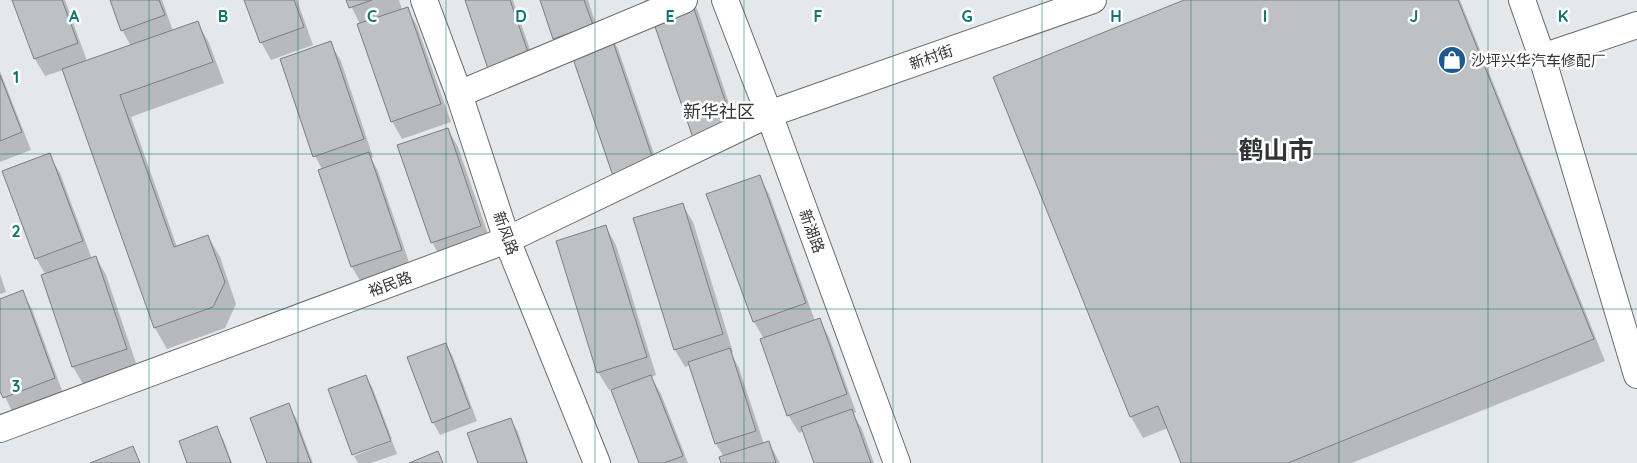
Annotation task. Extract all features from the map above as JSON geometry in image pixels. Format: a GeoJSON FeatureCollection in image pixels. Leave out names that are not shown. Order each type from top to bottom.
{"type":"FeatureCollection","features":[{"type":"Feature","properties":{"kind":"street","name":"新风路"},"geometry":{"type":"LineString","coordinates":[[424,0],[459,94],[508,240],[597,463]]}},
{"type":"Feature","properties":{"kind":"street"},"geometry":{"type":"LineString","coordinates":[[459,94],[684,0]]}},
{"type":"Feature","properties":{"kind":"street","name":"新湖路"},"geometry":{"type":"LineString","coordinates":[[725,0],[769,114],[896,463]]}},
{"type":"Feature","properties":{"kind":"street","name":"新村街"},"geometry":{"type":"LineString","coordinates":[[769,114],[1093,0]]}},
{"type":"Feature","properties":{"kind":"street"},"geometry":{"type":"LineString","coordinates":[[1522,0],[1542,57],[1637,375]]}},
{"type":"Feature","properties":{"kind":"street"},"geometry":{"type":"LineString","coordinates":[[1542,57],[1637,25]]}},
{"type":"Feature","properties":{"kind":"street","name":"裕民路"},"geometry":{"type":"LineString","coordinates":[[0,429],[508,240],[769,114]]}},
{"type":"Feature","properties":{"kind":"building"},"geometry":{"type":"Polygon","coordinates":[[[12,0],[62,0],[78,43],[34,59],[12,0]]]}},
{"type":"Feature","properties":{"kind":"building"},"geometry":{"type":"Polygon","coordinates":[[[110,0],[159,0],[165,15],[121,31],[110,0]]]}},
{"type":"Feature","properties":{"kind":"building"},"geometry":{"type":"Polygon","coordinates":[[[244,0],[294,0],[304,27],[260,43],[244,0]]]}},
{"type":"Feature","properties":{"kind":"building"},"geometry":{"type":"Polygon","coordinates":[[[346,0],[372,0],[349,8],[346,0]]]}},
{"type":"Feature","properties":{"kind":"building"},"geometry":{"type":"Polygon","coordinates":[[[465,0],[510,0],[529,55],[488,69],[465,0]]]}},
{"type":"Feature","properties":{"kind":"building"},"geometry":{"type":"Polygon","coordinates":[[[540,0],[584,0],[593,25],[553,39],[540,0]]]}},
{"type":"Feature","properties":{"kind":"building"},"geometry":{"type":"Polygon","coordinates":[[[691,0],[733,124],[693,138],[648,6],[691,0]]]}},
{"type":"Feature","properties":{"kind":"building"},"geometry":{"type":"Polygon","coordinates":[[[1184,0],[1458,0],[1594,339],[1288,463],[1181,463],[1158,406],[1130,417],[993,77],[1184,0]]]}},
{"type":"Feature","properties":{"kind":"building"},"geometry":{"type":"Polygon","coordinates":[[[408,7],[441,104],[391,122],[357,24],[408,7]]]}},
{"type":"Feature","properties":{"kind":"building"},"geometry":{"type":"Polygon","coordinates":[[[198,21],[213,62],[120,95],[174,247],[208,235],[225,282],[213,307],[154,328],[62,69],[198,21]]]}},
{"type":"Feature","properties":{"kind":"building"},"geometry":{"type":"Polygon","coordinates":[[[609,30],[654,162],[613,176],[568,44],[609,30]]]}},
{"type":"Feature","properties":{"kind":"building"},"geometry":{"type":"Polygon","coordinates":[[[331,41],[364,139],[313,157],[280,59],[331,41]]]}},
{"type":"Feature","properties":{"kind":"building"},"geometry":{"type":"Polygon","coordinates":[[[0,75],[22,132],[0,141],[0,75]]]}},
{"type":"Feature","properties":{"kind":"building"},"geometry":{"type":"Polygon","coordinates":[[[448,128],[481,226],[431,243],[397,145],[448,128]]]}},
{"type":"Feature","properties":{"kind":"building"},"geometry":{"type":"Polygon","coordinates":[[[369,152],[402,250],[351,267],[318,170],[369,152]]]}},
{"type":"Feature","properties":{"kind":"building"},"geometry":{"type":"Polygon","coordinates":[[[50,153],[83,241],[35,259],[2,171],[50,153]]]}},
{"type":"Feature","properties":{"kind":"building"},"geometry":{"type":"Polygon","coordinates":[[[760,175],[806,303],[753,322],[706,194],[760,175]]]}},
{"type":"Feature","properties":{"kind":"building"},"geometry":{"type":"Polygon","coordinates":[[[683,203],[723,334],[674,350],[633,218],[683,203]]]}},
{"type":"Feature","properties":{"kind":"building"},"geometry":{"type":"Polygon","coordinates":[[[606,225],[647,357],[597,373],[556,241],[606,225]]]}},
{"type":"Feature","properties":{"kind":"building"},"geometry":{"type":"Polygon","coordinates":[[[96,256],[127,349],[72,367],[41,275],[96,256]]]}},
{"type":"Feature","properties":{"kind":"building"},"geometry":{"type":"Polygon","coordinates":[[[23,290],[55,378],[3,398],[0,391],[0,299],[23,290]]]}},
{"type":"Feature","properties":{"kind":"building"},"geometry":{"type":"Polygon","coordinates":[[[820,318],[847,394],[787,416],[760,339],[820,318]]]}},
{"type":"Feature","properties":{"kind":"building"},"geometry":{"type":"Polygon","coordinates":[[[446,343],[470,408],[432,423],[407,357],[446,343]]]}},
{"type":"Feature","properties":{"kind":"building"},"geometry":{"type":"Polygon","coordinates":[[[730,348],[756,431],[715,444],[688,362],[730,348]]]}},
{"type":"Feature","properties":{"kind":"building"},"geometry":{"type":"Polygon","coordinates":[[[366,375],[391,441],[352,455],[328,389],[366,375]]]}},
{"type":"Feature","properties":{"kind":"building"},"geometry":{"type":"Polygon","coordinates":[[[651,375],[683,456],[664,463],[639,463],[611,390],[651,375]]]}},
{"type":"Feature","properties":{"kind":"building"},"geometry":{"type":"Polygon","coordinates":[[[289,403],[311,463],[267,463],[250,418],[289,403]]]}},
{"type":"Feature","properties":{"kind":"building"},"geometry":{"type":"Polygon","coordinates":[[[852,409],[871,463],[814,463],[801,427],[852,409]]]}},
{"type":"Feature","properties":{"kind":"building"},"geometry":{"type":"Polygon","coordinates":[[[511,418],[527,463],[478,463],[467,433],[511,418]]]}},
{"type":"Feature","properties":{"kind":"building"},"geometry":{"type":"Polygon","coordinates":[[[217,426],[231,463],[187,463],[179,441],[217,426]]]}},
{"type":"Feature","properties":{"kind":"building"},"geometry":{"type":"Polygon","coordinates":[[[769,441],[776,463],[721,463],[719,457],[769,441]]]}},
{"type":"Feature","properties":{"kind":"building"},"geometry":{"type":"Polygon","coordinates":[[[133,446],[140,463],[90,463],[133,446]]]}},
{"type":"Feature","properties":{"kind":"building"},"geometry":{"type":"Polygon","coordinates":[[[438,451],[443,463],[409,463],[438,451]]]}},
{"type":"Feature","properties":{"kind":"place","name":"沙坪兴华汽车修配厂"},"geometry":{"type":"Point","coordinates":[1452,60]}},
{"type":"Feature","properties":{"kind":"district","name":"新华社区"},"geometry":{"type":"Point","coordinates":[719,111]}},
{"type":"Feature","properties":{"kind":"district","name":"鹤山市"},"geometry":{"type":"Point","coordinates":[1276,149]}}]}
